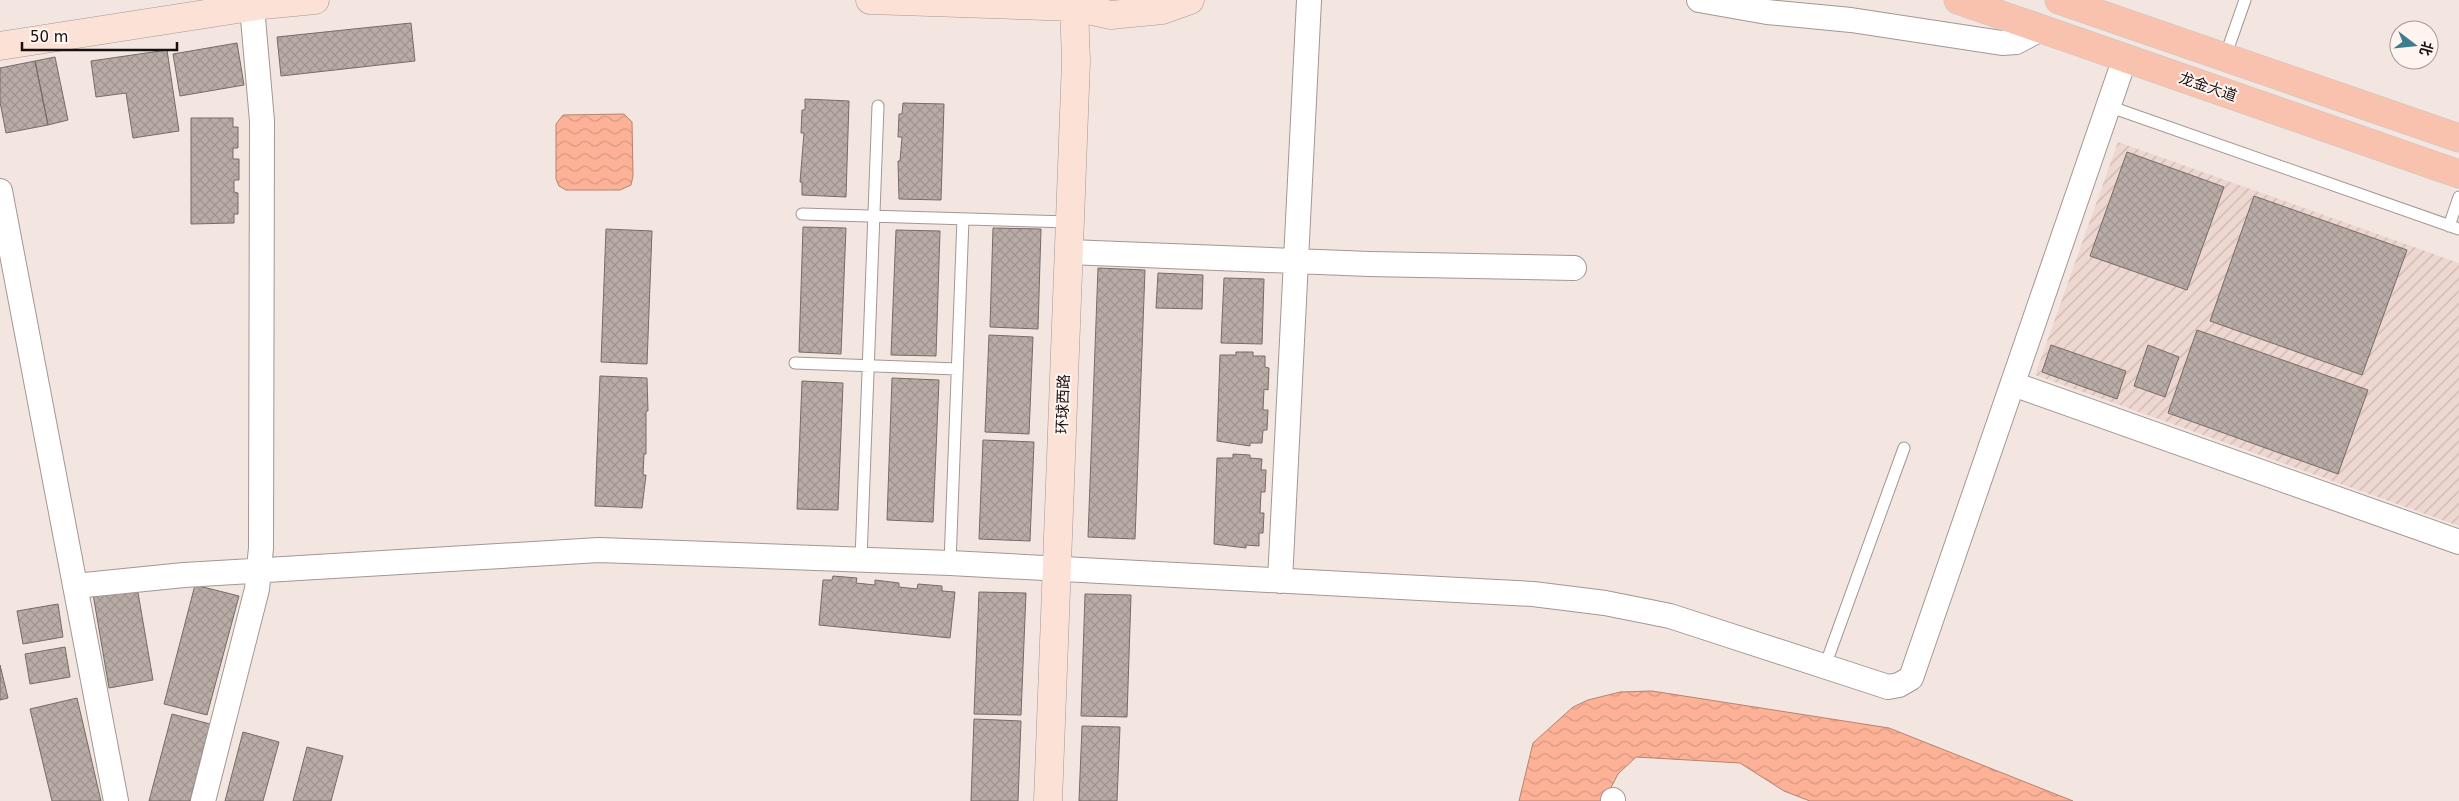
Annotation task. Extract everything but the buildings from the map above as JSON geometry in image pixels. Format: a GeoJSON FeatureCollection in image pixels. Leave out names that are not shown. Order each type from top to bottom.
{"type":"FeatureCollection","features":[{"type":"Feature","properties":{"kind":"main road","name":"龙金大道"},"geometry":{"type":"LineString","coordinates":[[1958,0],[2459,174]]}},
{"type":"Feature","properties":{"kind":"main road"},"geometry":{"type":"LineString","coordinates":[[2059,0],[2459,138]]}},
{"type":"Feature","properties":{"kind":"street"},"geometry":{"type":"LineString","coordinates":[[0,46],[252,7],[315,0]]}},
{"type":"Feature","properties":{"kind":"street"},"geometry":{"type":"LineString","coordinates":[[870,0],[1074,7],[1111,15],[1162,10],[1190,0]]}},
{"type":"Feature","properties":{"kind":"street"},"geometry":{"type":"LineString","coordinates":[[1074,7],[1103,0]]}},
{"type":"Feature","properties":{"kind":"street"},"geometry":{"type":"LineString","coordinates":[[1280,581],[1309,0]]}},
{"type":"Feature","properties":{"kind":"street"},"geometry":{"type":"LineString","coordinates":[[1699,0],[1767,12],[1851,20],[2002,43],[2016,42],[2041,29]]}},
{"type":"Feature","properties":{"kind":"street"},"geometry":{"type":"LineString","coordinates":[[203,801],[257,589],[261,548],[262,121],[252,7]]}},
{"type":"Feature","properties":{"kind":"street","name":"环球西路"},"geometry":{"type":"LineString","coordinates":[[1048,801],[1076,60],[1074,7]]}},
{"type":"Feature","properties":{"kind":"street"},"geometry":{"type":"LineString","coordinates":[[74,586],[184,575],[599,550],[950,563],[1533,594],[1605,603],[1670,616],[1888,687],[1899,685],[1911,678],[2125,58]]}},
{"type":"Feature","properties":{"kind":"street"},"geometry":{"type":"LineString","coordinates":[[0,191],[116,801]]}},
{"type":"Feature","properties":{"kind":"street"},"geometry":{"type":"LineString","coordinates":[[1069,252],[1296,261],[1574,268]]}},
{"type":"Feature","properties":{"kind":"street"},"geometry":{"type":"LineString","coordinates":[[2013,384],[2459,542]]}},
{"type":"Feature","properties":{"kind":"lane"},"geometry":{"type":"LineString","coordinates":[[2225,57],[2245,0]]}},
{"type":"Feature","properties":{"kind":"lane"},"geometry":{"type":"LineString","coordinates":[[861,559],[878,106]]}},
{"type":"Feature","properties":{"kind":"lane"},"geometry":{"type":"LineString","coordinates":[[2108,106],[2454,228],[2459,197]]}},
{"type":"Feature","properties":{"kind":"lane"},"geometry":{"type":"LineString","coordinates":[[802,214],[1070,222]]}},
{"type":"Feature","properties":{"kind":"lane"},"geometry":{"type":"LineString","coordinates":[[950,563],[962,219]]}},
{"type":"Feature","properties":{"kind":"lane"},"geometry":{"type":"LineString","coordinates":[[795,363],[957,369]]}},
{"type":"Feature","properties":{"kind":"lane"},"geometry":{"type":"LineString","coordinates":[[1825,666],[1904,448]]}},
{"type":"Feature","properties":{"kind":"shaded area"},"geometry":{"type":"Polygon","coordinates":[[[2118,142],[2459,263],[2459,526],[2035,375],[2118,142]]]}},
{"type":"Feature","properties":{"kind":"water"},"geometry":{"type":"Polygon","coordinates":[[[624,114],[632,122],[633,176],[631,185],[620,190],[566,190],[559,186],[556,179],[556,124],[563,115],[624,114]]]}},
{"type":"Feature","properties":{"kind":"water"},"geometry":{"type":"Polygon","coordinates":[[[1652,691],[1889,728],[2073,801],[1810,801],[1784,791],[1740,763],[1636,757],[1618,774],[1604,801],[1519,801],[1533,743],[1573,707],[1588,700],[1620,692],[1652,691]]]}}]}
